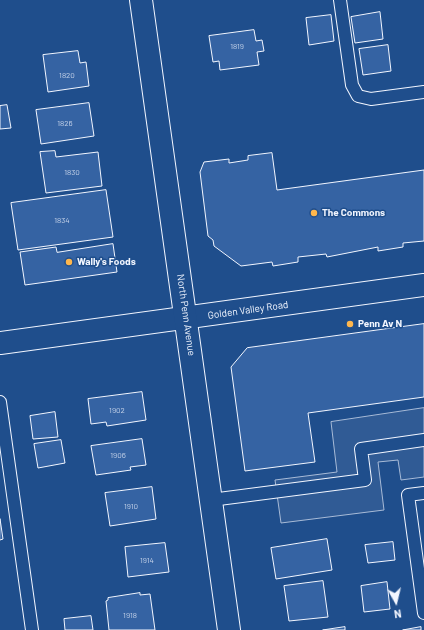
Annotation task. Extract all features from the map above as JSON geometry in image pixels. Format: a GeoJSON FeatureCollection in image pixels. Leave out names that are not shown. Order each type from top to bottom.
{"type":"FeatureCollection","features":[{"type":"Feature","properties":{"kind":"main road","name":"North Penn Avenue"},"geometry":{"type":"LineString","coordinates":[[141,0],[187,318],[229,630]]}},
{"type":"Feature","properties":{"kind":"main road","name":"Golden Valley Road"},"geometry":{"type":"LineString","coordinates":[[0,343],[424,285]]}},
{"type":"Feature","properties":{"kind":"lane"},"geometry":{"type":"LineString","coordinates":[[340,0],[352,85],[358,96],[371,99],[424,92]]}},
{"type":"Feature","properties":{"kind":"lane"},"geometry":{"type":"LineString","coordinates":[[0,402],[32,630]]}},
{"type":"Feature","properties":{"kind":"lane"},"geometry":{"type":"LineString","coordinates":[[211,500],[365,480],[361,449],[424,440]]}},
{"type":"Feature","properties":{"kind":"lane"},"geometry":{"type":"LineString","coordinates":[[424,493],[408,495],[424,613]]}},
{"type":"Feature","properties":{"kind":"shaded area"},"geometry":{"type":"Polygon","coordinates":[[[424,408],[424,477],[401,480],[398,460],[378,462],[384,510],[281,523],[275,480],[337,472],[331,422],[424,408]]]}},
{"type":"Feature","properties":{"kind":"building"},"geometry":{"type":"Polygon","coordinates":[[[380,12],[383,39],[355,43],[351,17],[380,12]]]}},
{"type":"Feature","properties":{"kind":"building"},"geometry":{"type":"Polygon","coordinates":[[[331,15],[334,41],[309,45],[306,18],[331,15]]]}},
{"type":"Feature","properties":{"kind":"building"},"geometry":{"type":"Polygon","coordinates":[[[254,30],[256,41],[262,40],[264,51],[257,52],[259,65],[220,70],[219,61],[213,62],[209,36],[254,30]]]}},
{"type":"Feature","properties":{"kind":"building"},"geometry":{"type":"Polygon","coordinates":[[[388,45],[391,71],[363,75],[359,49],[388,45]]]}},
{"type":"Feature","properties":{"kind":"building"},"geometry":{"type":"Polygon","coordinates":[[[78,51],[80,63],[86,62],[89,86],[48,92],[43,55],[78,51]]]}},
{"type":"Feature","properties":{"kind":"building"},"geometry":{"type":"Polygon","coordinates":[[[89,103],[94,136],[41,144],[36,110],[89,103]]]}},
{"type":"Feature","properties":{"kind":"building"},"geometry":{"type":"Polygon","coordinates":[[[7,105],[11,128],[0,129],[0,106],[7,105]]]}},
{"type":"Feature","properties":{"kind":"building"},"geometry":{"type":"Polygon","coordinates":[[[55,151],[56,157],[98,152],[102,186],[46,193],[40,152],[55,151]]]}},
{"type":"Feature","properties":{"kind":"building","name":"The Commons"},"geometry":{"type":"Polygon","coordinates":[[[272,153],[277,190],[424,170],[424,241],[403,243],[403,247],[378,251],[378,247],[327,257],[326,254],[298,257],[298,262],[273,266],[272,262],[241,266],[214,246],[213,240],[208,236],[200,172],[204,162],[229,159],[229,163],[248,160],[248,156],[272,153]]]}},
{"type":"Feature","properties":{"kind":"building"},"geometry":{"type":"Polygon","coordinates":[[[106,190],[113,237],[18,250],[11,203],[106,190]]]}},
{"type":"Feature","properties":{"kind":"building","name":"Wally's Foods"},"geometry":{"type":"Polygon","coordinates":[[[113,244],[117,272],[25,285],[20,252],[56,247],[57,252],[113,244]]]}},
{"type":"Feature","properties":{"kind":"building"},"geometry":{"type":"Polygon","coordinates":[[[424,324],[424,397],[308,413],[315,462],[245,471],[231,367],[247,348],[424,324]]]}},
{"type":"Feature","properties":{"kind":"building"},"geometry":{"type":"Polygon","coordinates":[[[142,392],[146,420],[107,426],[106,422],[91,424],[88,399],[142,392]]]}},
{"type":"Feature","properties":{"kind":"building"},"geometry":{"type":"Polygon","coordinates":[[[55,412],[58,437],[33,439],[30,416],[55,412]]]}},
{"type":"Feature","properties":{"kind":"building"},"geometry":{"type":"Polygon","coordinates":[[[142,439],[146,465],[130,467],[131,470],[96,475],[91,446],[142,439]]]}},
{"type":"Feature","properties":{"kind":"building"},"geometry":{"type":"Polygon","coordinates":[[[61,440],[65,463],[38,468],[34,444],[61,440]]]}},
{"type":"Feature","properties":{"kind":"building"},"geometry":{"type":"Polygon","coordinates":[[[152,487],[156,519],[110,526],[105,493],[152,487]]]}},
{"type":"Feature","properties":{"kind":"building"},"geometry":{"type":"Polygon","coordinates":[[[0,519],[3,539],[0,540],[0,519]]]}},
{"type":"Feature","properties":{"kind":"building"},"geometry":{"type":"Polygon","coordinates":[[[327,539],[332,570],[276,579],[271,548],[327,539]]]}},
{"type":"Feature","properties":{"kind":"building"},"geometry":{"type":"Polygon","coordinates":[[[393,542],[395,560],[368,563],[365,545],[393,542]]]}},
{"type":"Feature","properties":{"kind":"building"},"geometry":{"type":"Polygon","coordinates":[[[165,543],[169,572],[128,577],[125,547],[165,543]]]}},
{"type":"Feature","properties":{"kind":"building"},"geometry":{"type":"Polygon","coordinates":[[[323,581],[328,617],[289,621],[284,586],[323,581]]]}},
{"type":"Feature","properties":{"kind":"building"},"geometry":{"type":"Polygon","coordinates":[[[387,582],[390,609],[364,612],[361,586],[387,582]]]}},
{"type":"Feature","properties":{"kind":"building"},"geometry":{"type":"Polygon","coordinates":[[[140,593],[140,595],[150,594],[155,630],[109,630],[106,601],[108,598],[140,593]]]}},
{"type":"Feature","properties":{"kind":"building"},"geometry":{"type":"Polygon","coordinates":[[[91,616],[93,630],[65,630],[64,619],[91,616]]]}},
{"type":"Feature","properties":{"kind":"building"},"geometry":{"type":"Polygon","coordinates":[[[345,627],[345,630],[323,630],[345,627]]]}},
{"type":"Feature","properties":{"kind":"building"},"geometry":{"type":"Polygon","coordinates":[[[421,627],[421,630],[403,630],[421,627]]]}},
{"type":"Feature","properties":{"kind":"place","name":"The Commons"},"geometry":{"type":"Point","coordinates":[314,213]}},
{"type":"Feature","properties":{"kind":"place","name":"Wally's Foods"},"geometry":{"type":"Point","coordinates":[69,262]}},
{"type":"Feature","properties":{"kind":"place","name":"Penn Av N"},"geometry":{"type":"Point","coordinates":[350,324]}}]}
